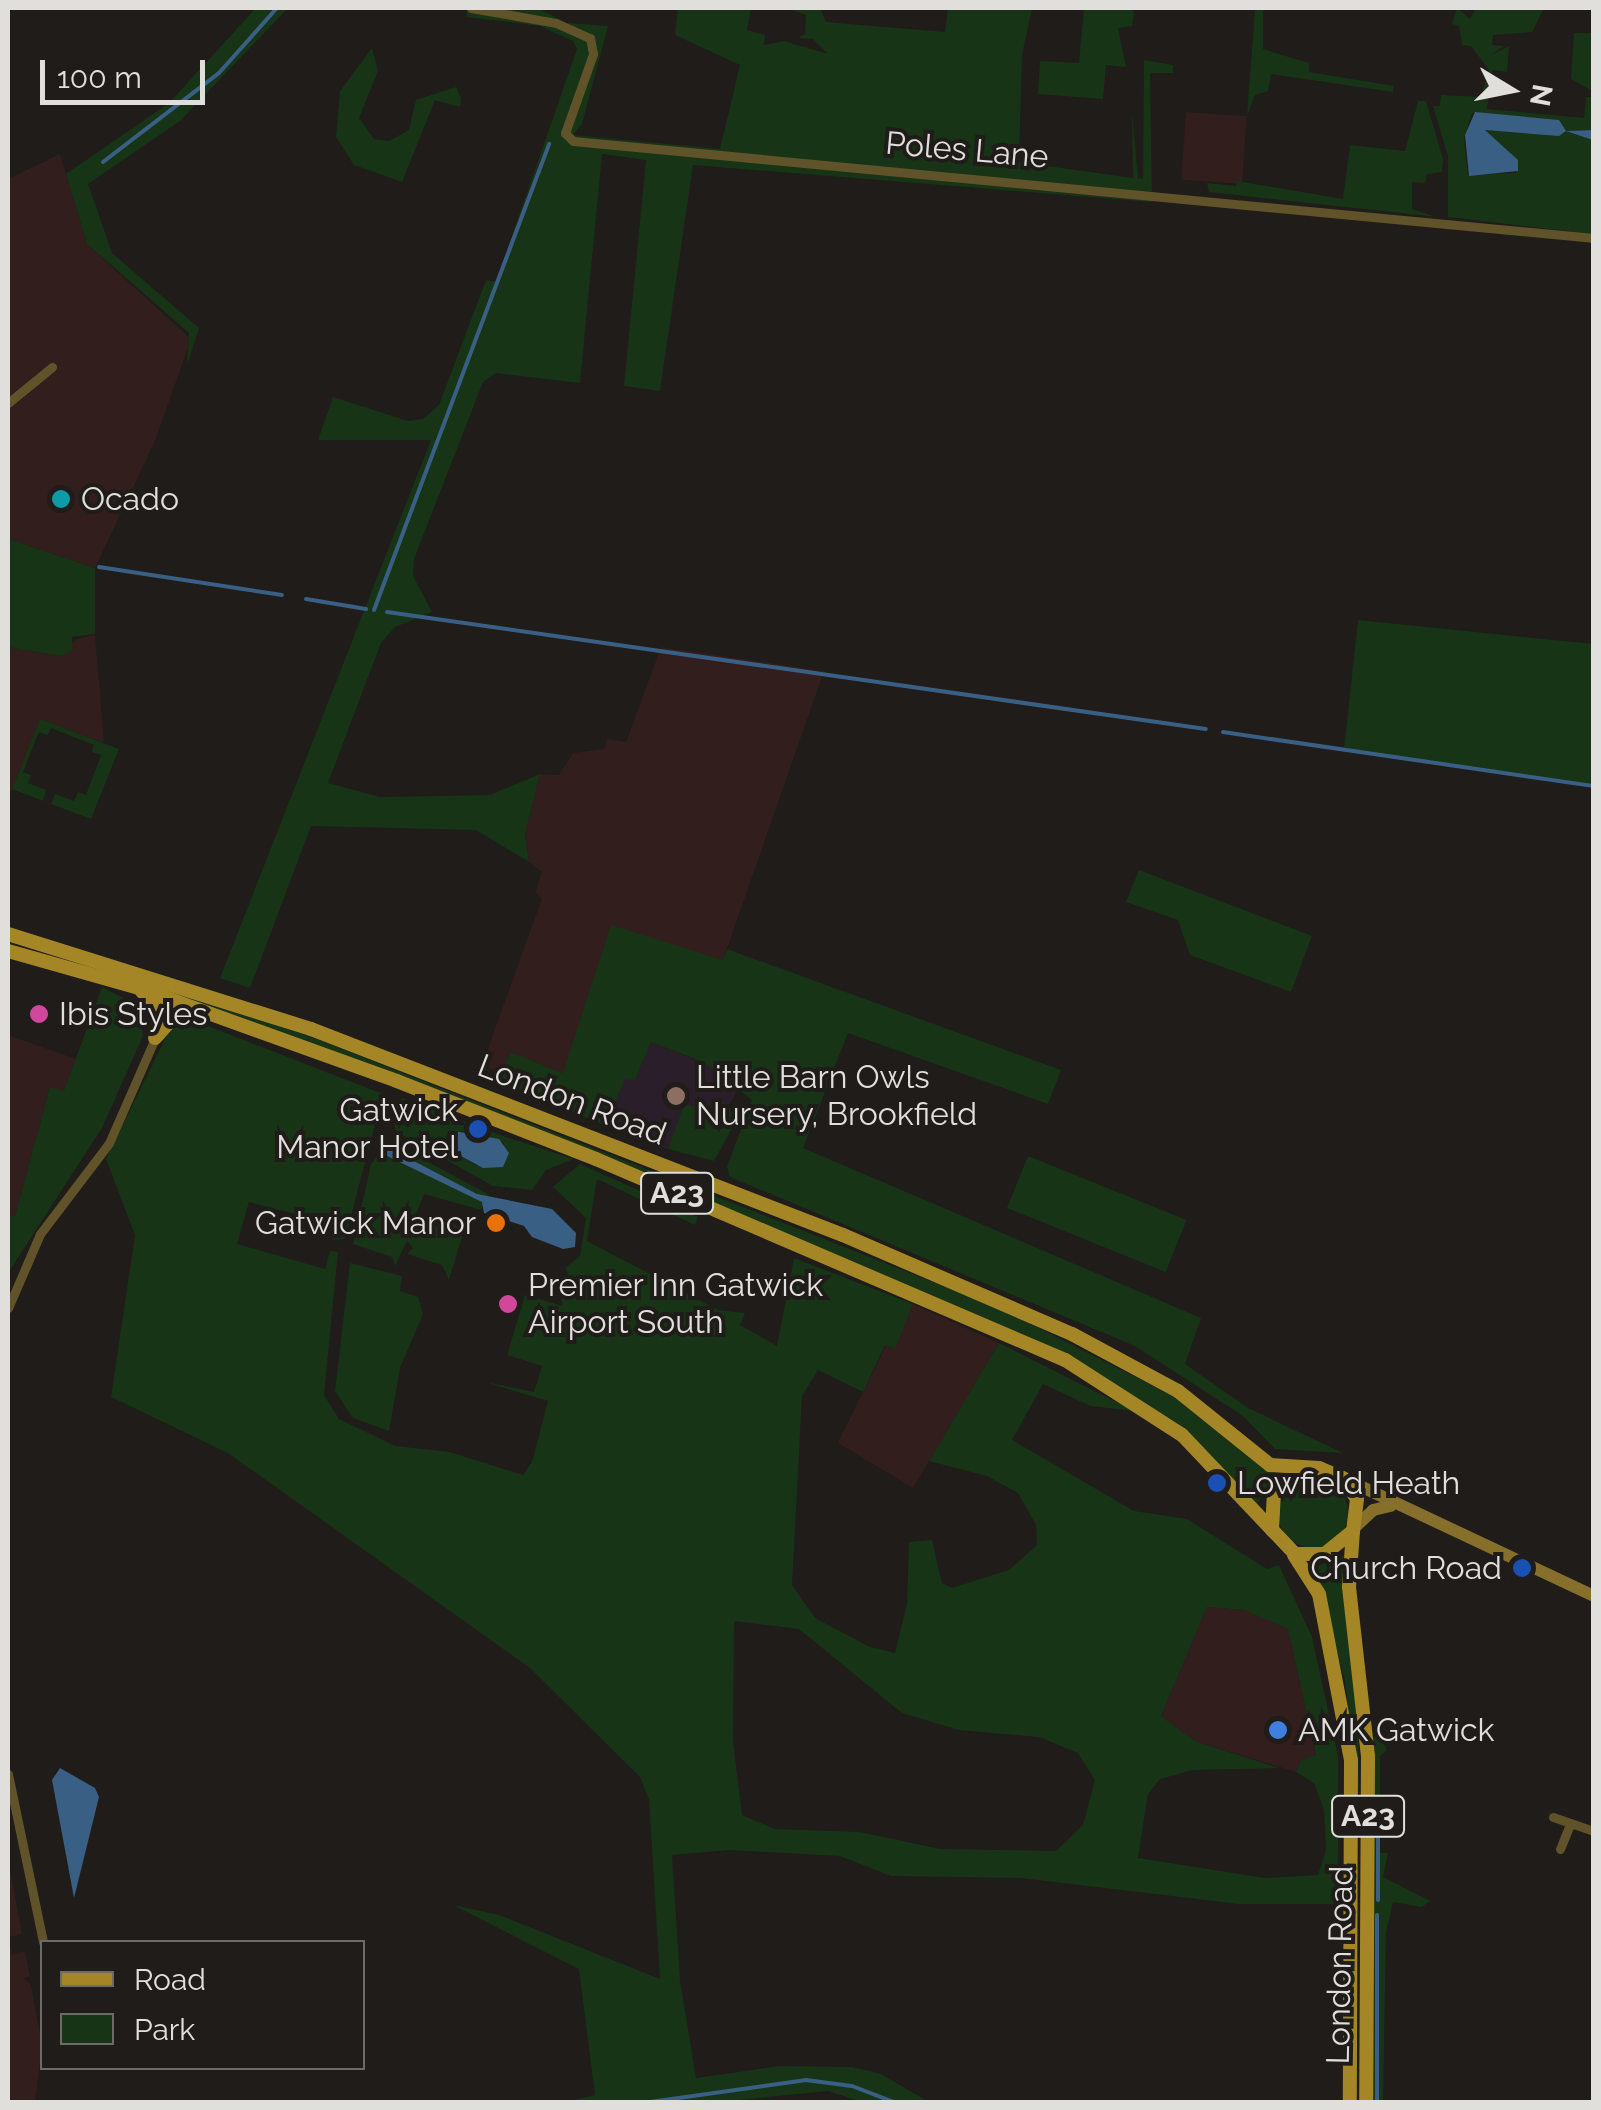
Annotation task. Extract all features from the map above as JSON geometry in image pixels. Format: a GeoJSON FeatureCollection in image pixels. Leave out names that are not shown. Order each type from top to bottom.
{"type":"FeatureCollection","features":[{"type":"Feature","properties":{"kind":"main road","name":"London Road"},"geometry":{"type":"LineString","coordinates":[[8,934],[311,1030],[843,1235],[1110,1352],[1190,1399],[1270,1465],[1306,1468]]}},
{"type":"Feature","properties":{"kind":"main road","name":"London Road"},"geometry":{"type":"LineString","coordinates":[[8,951],[139,988],[596,1158],[1065,1360],[1182,1434],[1274,1534]]}},
{"type":"Feature","properties":{"kind":"main road"},"geometry":{"type":"LineString","coordinates":[[139,988],[157,1012],[155,1038]]}},
{"type":"Feature","properties":{"kind":"main road"},"geometry":{"type":"LineString","coordinates":[[155,1038],[186,1014],[240,1024]]}},
{"type":"Feature","properties":{"kind":"main road"},"geometry":{"type":"LineString","coordinates":[[1306,1468],[1343,1478],[1357,1500],[1354,1529],[1326,1554],[1289,1551],[1274,1534],[1274,1494],[1306,1468]]}},
{"type":"Feature","properties":{"kind":"main road","name":"London Road"},"geometry":{"type":"LineString","coordinates":[[1354,1529],[1349,1586],[1368,1756],[1366,2102]]}},
{"type":"Feature","properties":{"kind":"main road","name":"London Road"},"geometry":{"type":"LineString","coordinates":[[1289,1551],[1308,1567],[1319,1594],[1350,1750],[1350,2102]]}},
{"type":"Feature","properties":{"kind":"street","name":"Poles Lane"},"geometry":{"type":"LineString","coordinates":[[471,8],[556,23],[590,38],[593,54],[565,132],[577,142],[1594,238]]}},
{"type":"Feature","properties":{"kind":"street"},"geometry":{"type":"LineString","coordinates":[[8,403],[52,367]]}},
{"type":"Feature","properties":{"kind":"street"},"geometry":{"type":"LineString","coordinates":[[8,1308],[40,1234],[108,1144],[155,1038]]}},
{"type":"Feature","properties":{"kind":"street"},"geometry":{"type":"LineString","coordinates":[[1343,1478],[1398,1508],[1594,1596]]}},
{"type":"Feature","properties":{"kind":"street"},"geometry":{"type":"LineString","coordinates":[[1354,1529],[1376,1508],[1398,1508]]}},
{"type":"Feature","properties":{"kind":"street"},"geometry":{"type":"LineString","coordinates":[[8,1774],[43,1940]]}},
{"type":"Feature","properties":{"kind":"street"},"geometry":{"type":"LineString","coordinates":[[1553,1817],[1594,1831]]}},
{"type":"Feature","properties":{"kind":"street"},"geometry":{"type":"LineString","coordinates":[[1560,1849],[1570,1824]]}},
{"type":"Feature","properties":{"kind":"shaded area"},"geometry":{"type":"Polygon","coordinates":[[[1186,112],[1247,116],[1242,184],[1181,180],[1186,112]]]}},
{"type":"Feature","properties":{"kind":"shaded area"},"geometry":{"type":"Polygon","coordinates":[[[60,154],[87,244],[191,339],[155,441],[95,568],[8,539],[8,179],[60,154]]]}},
{"type":"Feature","properties":{"kind":"shaded area"},"geometry":{"type":"Polygon","coordinates":[[[95,634],[104,743],[40,720],[8,799],[8,647],[61,656],[77,639],[95,634]]]}},
{"type":"Feature","properties":{"kind":"shaded area"},"geometry":{"type":"Polygon","coordinates":[[[661,647],[824,671],[723,960],[563,1073],[511,1052],[501,1073],[482,1065],[542,898],[535,893],[542,872],[529,862],[525,834],[540,774],[559,775],[573,753],[604,749],[607,739],[626,742],[661,647]]]}},
{"type":"Feature","properties":{"kind":"shaded area"},"geometry":{"type":"Polygon","coordinates":[[[8,1035],[76,1059],[64,1092],[50,1087],[15,1216],[8,1214],[8,1035]]]}},
{"type":"Feature","properties":{"kind":"shaded area","name":"Little Barn Owls Nursery, Brookfield"},"geometry":{"type":"Polygon","coordinates":[[[651,1042],[711,1066],[737,1091],[730,1104],[712,1110],[684,1104],[668,1149],[606,1127],[625,1077],[635,1080],[651,1042]]]}},
{"type":"Feature","properties":{"kind":"shaded area"},"geometry":{"type":"Polygon","coordinates":[[[913,1304],[999,1343],[913,1488],[838,1443],[886,1345],[895,1348],[913,1304]]]}},
{"type":"Feature","properties":{"kind":"shaded area"},"geometry":{"type":"Polygon","coordinates":[[[1207,1607],[1244,1610],[1288,1629],[1316,1756],[1301,1760],[1296,1772],[1195,1741],[1161,1716],[1207,1607]]]}},
{"type":"Feature","properties":{"kind":"shaded area"},"geometry":{"type":"Polygon","coordinates":[[[8,1859],[22,1934],[9,1937],[10,1946],[12,1955],[25,1951],[30,1976],[24,1978],[31,1985],[40,2034],[40,2061],[35,2102],[8,2102],[8,1859]]]}},
{"type":"Feature","properties":{"kind":"green space"},"geometry":{"type":"Polygon","coordinates":[[[256,8],[288,8],[180,121],[88,184],[112,253],[199,328],[187,365],[189,333],[87,244],[66,174],[169,103],[256,8]]]}},
{"type":"Feature","properties":{"kind":"green space"},"geometry":{"type":"Polygon","coordinates":[[[467,8],[537,8],[567,23],[608,26],[582,124],[573,135],[720,149],[740,65],[675,35],[678,8],[751,9],[747,30],[765,35],[764,45],[784,41],[828,54],[813,39],[798,38],[805,34],[806,15],[786,8],[820,8],[826,22],[945,32],[948,8],[1032,8],[1022,55],[1019,162],[1133,178],[1132,112],[1138,178],[1143,179],[1144,60],[1173,65],[1173,73],[1150,73],[1152,202],[693,165],[660,391],[624,386],[646,160],[602,154],[580,383],[496,373],[483,382],[414,559],[413,576],[432,612],[395,627],[381,643],[328,783],[380,797],[490,795],[540,774],[525,834],[529,862],[476,830],[311,826],[250,988],[220,978],[431,440],[318,440],[333,397],[408,421],[423,419],[439,405],[486,280],[496,282],[577,49],[573,41],[540,26],[467,17],[467,8]]]}},
{"type":"Feature","properties":{"kind":"green space"},"geometry":{"type":"Polygon","coordinates":[[[1067,8],[1130,8],[1134,12],[1132,26],[1118,28],[1126,67],[1106,65],[1103,99],[1038,94],[1040,61],[1079,63],[1084,9],[1067,8]]]}},
{"type":"Feature","properties":{"kind":"green space"},"geometry":{"type":"Polygon","coordinates":[[[1255,8],[1263,8],[1263,49],[1309,63],[1309,72],[1394,86],[1393,92],[1271,74],[1268,91],[1255,95],[1247,116],[1255,8]]]}},
{"type":"Feature","properties":{"kind":"green space"},"geometry":{"type":"Polygon","coordinates":[[[1457,8],[1470,19],[1476,8],[1544,8],[1532,32],[1493,35],[1492,45],[1504,46],[1489,56],[1509,46],[1507,72],[1492,70],[1487,109],[1584,118],[1586,97],[1593,97],[1593,130],[1568,131],[1593,140],[1593,234],[1448,217],[1448,156],[1433,106],[1440,106],[1441,95],[1481,97],[1489,70],[1471,46],[1462,45],[1459,26],[1452,24],[1457,8]],[[1472,113],[1464,138],[1468,175],[1516,173],[1518,160],[1485,130],[1565,133],[1559,120],[1472,113]]]}},
{"type":"Feature","properties":{"kind":"green space"},"geometry":{"type":"Polygon","coordinates":[[[1574,33],[1593,33],[1593,91],[1571,79],[1574,33]]]}},
{"type":"Feature","properties":{"kind":"green space"},"geometry":{"type":"Polygon","coordinates":[[[372,48],[378,71],[359,118],[374,139],[389,141],[409,130],[416,100],[456,87],[461,98],[460,107],[435,100],[402,182],[354,165],[336,137],[340,91],[372,48]]]}},
{"type":"Feature","properties":{"kind":"green space"},"geometry":{"type":"Polygon","coordinates":[[[1418,101],[1426,101],[1443,159],[1442,172],[1427,174],[1425,183],[1412,182],[1412,209],[1437,217],[1209,192],[1207,183],[1236,186],[1237,181],[1343,199],[1350,145],[1405,151],[1418,101]]]}},
{"type":"Feature","properties":{"kind":"green space"},"geometry":{"type":"Polygon","coordinates":[[[8,539],[95,568],[95,634],[72,637],[73,650],[61,656],[8,647],[8,539]]]}},
{"type":"Feature","properties":{"kind":"green space"},"geometry":{"type":"Polygon","coordinates":[[[1358,620],[1593,644],[1593,786],[1344,749],[1358,620]]]}},
{"type":"Feature","properties":{"kind":"green space"},"geometry":{"type":"Polygon","coordinates":[[[40,719],[119,749],[91,819],[51,804],[55,794],[74,801],[78,792],[86,795],[101,755],[92,752],[94,745],[51,728],[48,735],[39,732],[23,772],[31,775],[28,783],[46,790],[43,801],[12,789],[40,719]]]}},
{"type":"Feature","properties":{"kind":"green space"},"geometry":{"type":"Polygon","coordinates":[[[1139,870],[1312,936],[1291,992],[1190,955],[1178,920],[1126,902],[1139,870]]]}},
{"type":"Feature","properties":{"kind":"green space"},"geometry":{"type":"Polygon","coordinates":[[[611,925],[723,960],[727,949],[1061,1070],[1048,1104],[848,1033],[803,1148],[1201,1318],[1185,1364],[1248,1408],[1343,1453],[1275,1449],[1243,1416],[1135,1346],[730,1177],[727,1167],[752,1100],[703,1062],[651,1042],[635,1080],[625,1078],[606,1126],[506,1084],[501,1073],[511,1052],[563,1073],[611,925]]]}},
{"type":"Feature","properties":{"kind":"green space"},"geometry":{"type":"Polygon","coordinates":[[[62,956],[309,1036],[999,1308],[1177,1398],[1276,1475],[1257,1504],[1179,1424],[1055,1349],[733,1213],[62,956]]]}},
{"type":"Feature","properties":{"kind":"green space"},"geometry":{"type":"Polygon","coordinates":[[[102,987],[139,1006],[143,1036],[102,1128],[8,1273],[8,1214],[15,1216],[50,1087],[64,1091],[102,987]]]}},
{"type":"Feature","properties":{"kind":"green space"},"geometry":{"type":"Polygon","coordinates":[[[195,1021],[383,1094],[345,1239],[332,1240],[335,1225],[249,1202],[237,1244],[325,1269],[330,1251],[338,1252],[324,1395],[339,1419],[395,1446],[450,1452],[523,1475],[532,1462],[548,1401],[485,1382],[534,1392],[542,1366],[507,1355],[525,1295],[563,1306],[560,1291],[573,1283],[565,1268],[580,1256],[586,1218],[553,1187],[580,1164],[698,1217],[695,1225],[597,1179],[587,1241],[718,1310],[745,1313],[740,1325],[777,1346],[794,1258],[913,1304],[895,1349],[885,1345],[863,1392],[818,1370],[802,1396],[792,1585],[815,1618],[870,1647],[895,1653],[907,1604],[909,1542],[932,1540],[942,1583],[952,1588],[1009,1570],[1037,1545],[1036,1525],[1018,1493],[987,1476],[929,1461],[999,1343],[1134,1411],[1090,1406],[1043,1384],[1012,1440],[1134,1511],[1187,1519],[1267,1569],[1279,1565],[1312,1637],[1338,1756],[1338,1904],[1239,1904],[1021,1878],[891,1876],[840,1856],[729,1850],[672,1855],[680,1980],[696,2078],[780,2066],[852,2067],[881,2074],[929,2102],[862,2102],[828,2091],[718,2102],[566,2102],[595,2095],[579,1969],[453,1905],[499,1915],[660,1979],[649,1800],[640,1777],[530,1668],[228,1453],[111,1397],[135,1235],[106,1159],[167,1035],[177,1025],[195,1021]],[[1207,1607],[1161,1716],[1195,1741],[1279,1768],[1193,1770],[1160,1779],[1148,1794],[1138,1858],[1265,1878],[1318,1875],[1326,1850],[1324,1810],[1314,1783],[1296,1772],[1301,1760],[1316,1755],[1288,1629],[1244,1610],[1207,1607]],[[734,1621],[733,1741],[742,1815],[775,1829],[860,1832],[940,1849],[1056,1851],[1083,1825],[1095,1780],[1078,1753],[1039,1737],[959,1730],[902,1713],[799,1629],[734,1621]]]}},
{"type":"Feature","properties":{"kind":"green space"},"geometry":{"type":"Polygon","coordinates":[[[402,1098],[574,1159],[546,1170],[532,1190],[493,1186],[397,1132],[391,1116],[402,1098]],[[462,1131],[447,1134],[444,1147],[476,1165],[503,1167],[504,1143],[462,1131]]]}},
{"type":"Feature","properties":{"kind":"green space"},"geometry":{"type":"Polygon","coordinates":[[[723,1102],[739,1116],[714,1161],[668,1149],[684,1104],[711,1110],[723,1102]]]}},
{"type":"Feature","properties":{"kind":"green space"},"geometry":{"type":"Polygon","coordinates":[[[389,1141],[488,1194],[481,1210],[424,1194],[415,1217],[440,1228],[445,1219],[464,1230],[449,1280],[442,1265],[407,1254],[413,1248],[407,1241],[395,1266],[392,1257],[353,1244],[371,1164],[389,1141]]]}},
{"type":"Feature","properties":{"kind":"green space"},"geometry":{"type":"Polygon","coordinates":[[[1028,1156],[1187,1220],[1166,1272],[1007,1208],[1028,1156]]]}},
{"type":"Feature","properties":{"kind":"green space"},"geometry":{"type":"Polygon","coordinates":[[[350,1263],[402,1276],[400,1291],[418,1297],[423,1314],[400,1368],[389,1431],[353,1418],[335,1391],[350,1263]]]}},
{"type":"Feature","properties":{"kind":"green space"},"geometry":{"type":"Polygon","coordinates":[[[1313,1478],[1338,1488],[1348,1513],[1338,1538],[1313,1548],[1288,1538],[1278,1513],[1288,1488],[1313,1478]]]}},
{"type":"Feature","properties":{"kind":"green space"},"geometry":{"type":"Polygon","coordinates":[[[1344,1556],[1358,1705],[1359,1795],[1345,1681],[1314,1567],[1344,1556]]]}},
{"type":"Feature","properties":{"kind":"green space"},"geometry":{"type":"Polygon","coordinates":[[[1372,1737],[1381,1737],[1387,1750],[1380,1756],[1380,1853],[1388,1853],[1383,1877],[1430,1901],[1422,1907],[1393,1902],[1386,1932],[1383,2102],[1373,2102],[1372,1737]]]}},
{"type":"Feature","properties":{"kind":"water"},"geometry":{"type":"Polygon","coordinates":[[[1475,112],[1559,120],[1566,131],[1559,136],[1485,130],[1518,160],[1518,171],[1469,176],[1465,135],[1475,112]]]}},
{"type":"Feature","properties":{"kind":"water"},"geometry":{"type":"Polygon","coordinates":[[[1593,130],[1593,140],[1566,131],[1593,130]]]}},
{"type":"Feature","properties":{"kind":"water"},"geometry":{"type":"Polygon","coordinates":[[[454,1131],[499,1139],[509,1153],[503,1167],[483,1168],[444,1147],[454,1131]]]}},
{"type":"Feature","properties":{"kind":"water"},"geometry":{"type":"Polygon","coordinates":[[[385,1146],[477,1194],[552,1209],[576,1233],[575,1247],[563,1249],[532,1237],[524,1226],[484,1213],[482,1202],[381,1153],[385,1146]]]}},
{"type":"Feature","properties":{"kind":"water"},"geometry":{"type":"Polygon","coordinates":[[[60,1768],[95,1788],[99,1797],[74,1898],[52,1780],[60,1768]]]}},
{"type":"Feature","properties":{"kind":"waterway"},"geometry":{"type":"LineString","coordinates":[[103,162],[219,73],[277,8]]}},
{"type":"Feature","properties":{"kind":"waterway"},"geometry":{"type":"LineString","coordinates":[[374,610],[549,144]]}},
{"type":"Feature","properties":{"kind":"waterway"},"geometry":{"type":"LineString","coordinates":[[99,567],[282,595]]}},
{"type":"Feature","properties":{"kind":"waterway"},"geometry":{"type":"LineString","coordinates":[[306,599],[366,609]]}},
{"type":"Feature","properties":{"kind":"waterway"},"geometry":{"type":"LineString","coordinates":[[387,612],[1206,729]]}},
{"type":"Feature","properties":{"kind":"waterway"},"geometry":{"type":"LineString","coordinates":[[1223,732],[1594,786]]}},
{"type":"Feature","properties":{"kind":"waterway"},"geometry":{"type":"LineString","coordinates":[[1378,1818],[1378,1900]]}},
{"type":"Feature","properties":{"kind":"waterway"},"geometry":{"type":"LineString","coordinates":[[1377,1915],[1377,2102]]}},
{"type":"Feature","properties":{"kind":"waterway"},"geometry":{"type":"LineString","coordinates":[[650,2102],[806,2080],[852,2086],[894,2102]]}},
{"type":"Feature","properties":{"kind":"place","name":"Ocado"},"geometry":{"type":"Point","coordinates":[61,499]}},
{"type":"Feature","properties":{"kind":"place","name":"Ibis Styles"},"geometry":{"type":"Point","coordinates":[39,1014]}},
{"type":"Feature","properties":{"kind":"place","name":"Little Barn Owls Nursery, Brookfield"},"geometry":{"type":"Point","coordinates":[676,1096]}},
{"type":"Feature","properties":{"kind":"place","name":"Gatwick Manor Hotel"},"geometry":{"type":"Point","coordinates":[478,1129]}},
{"type":"Feature","properties":{"kind":"place","name":"Gatwick Manor"},"geometry":{"type":"Point","coordinates":[496,1223]}},
{"type":"Feature","properties":{"kind":"place","name":"Premier Inn Gatwick Airport South"},"geometry":{"type":"Point","coordinates":[508,1304]}},
{"type":"Feature","properties":{"kind":"place","name":"Lowfield Heath"},"geometry":{"type":"Point","coordinates":[1217,1483]}},
{"type":"Feature","properties":{"kind":"place","name":"Church Road"},"geometry":{"type":"Point","coordinates":[1522,1568]}},
{"type":"Feature","properties":{"kind":"place","name":"AMK Gatwick"},"geometry":{"type":"Point","coordinates":[1278,1730]}}]}
